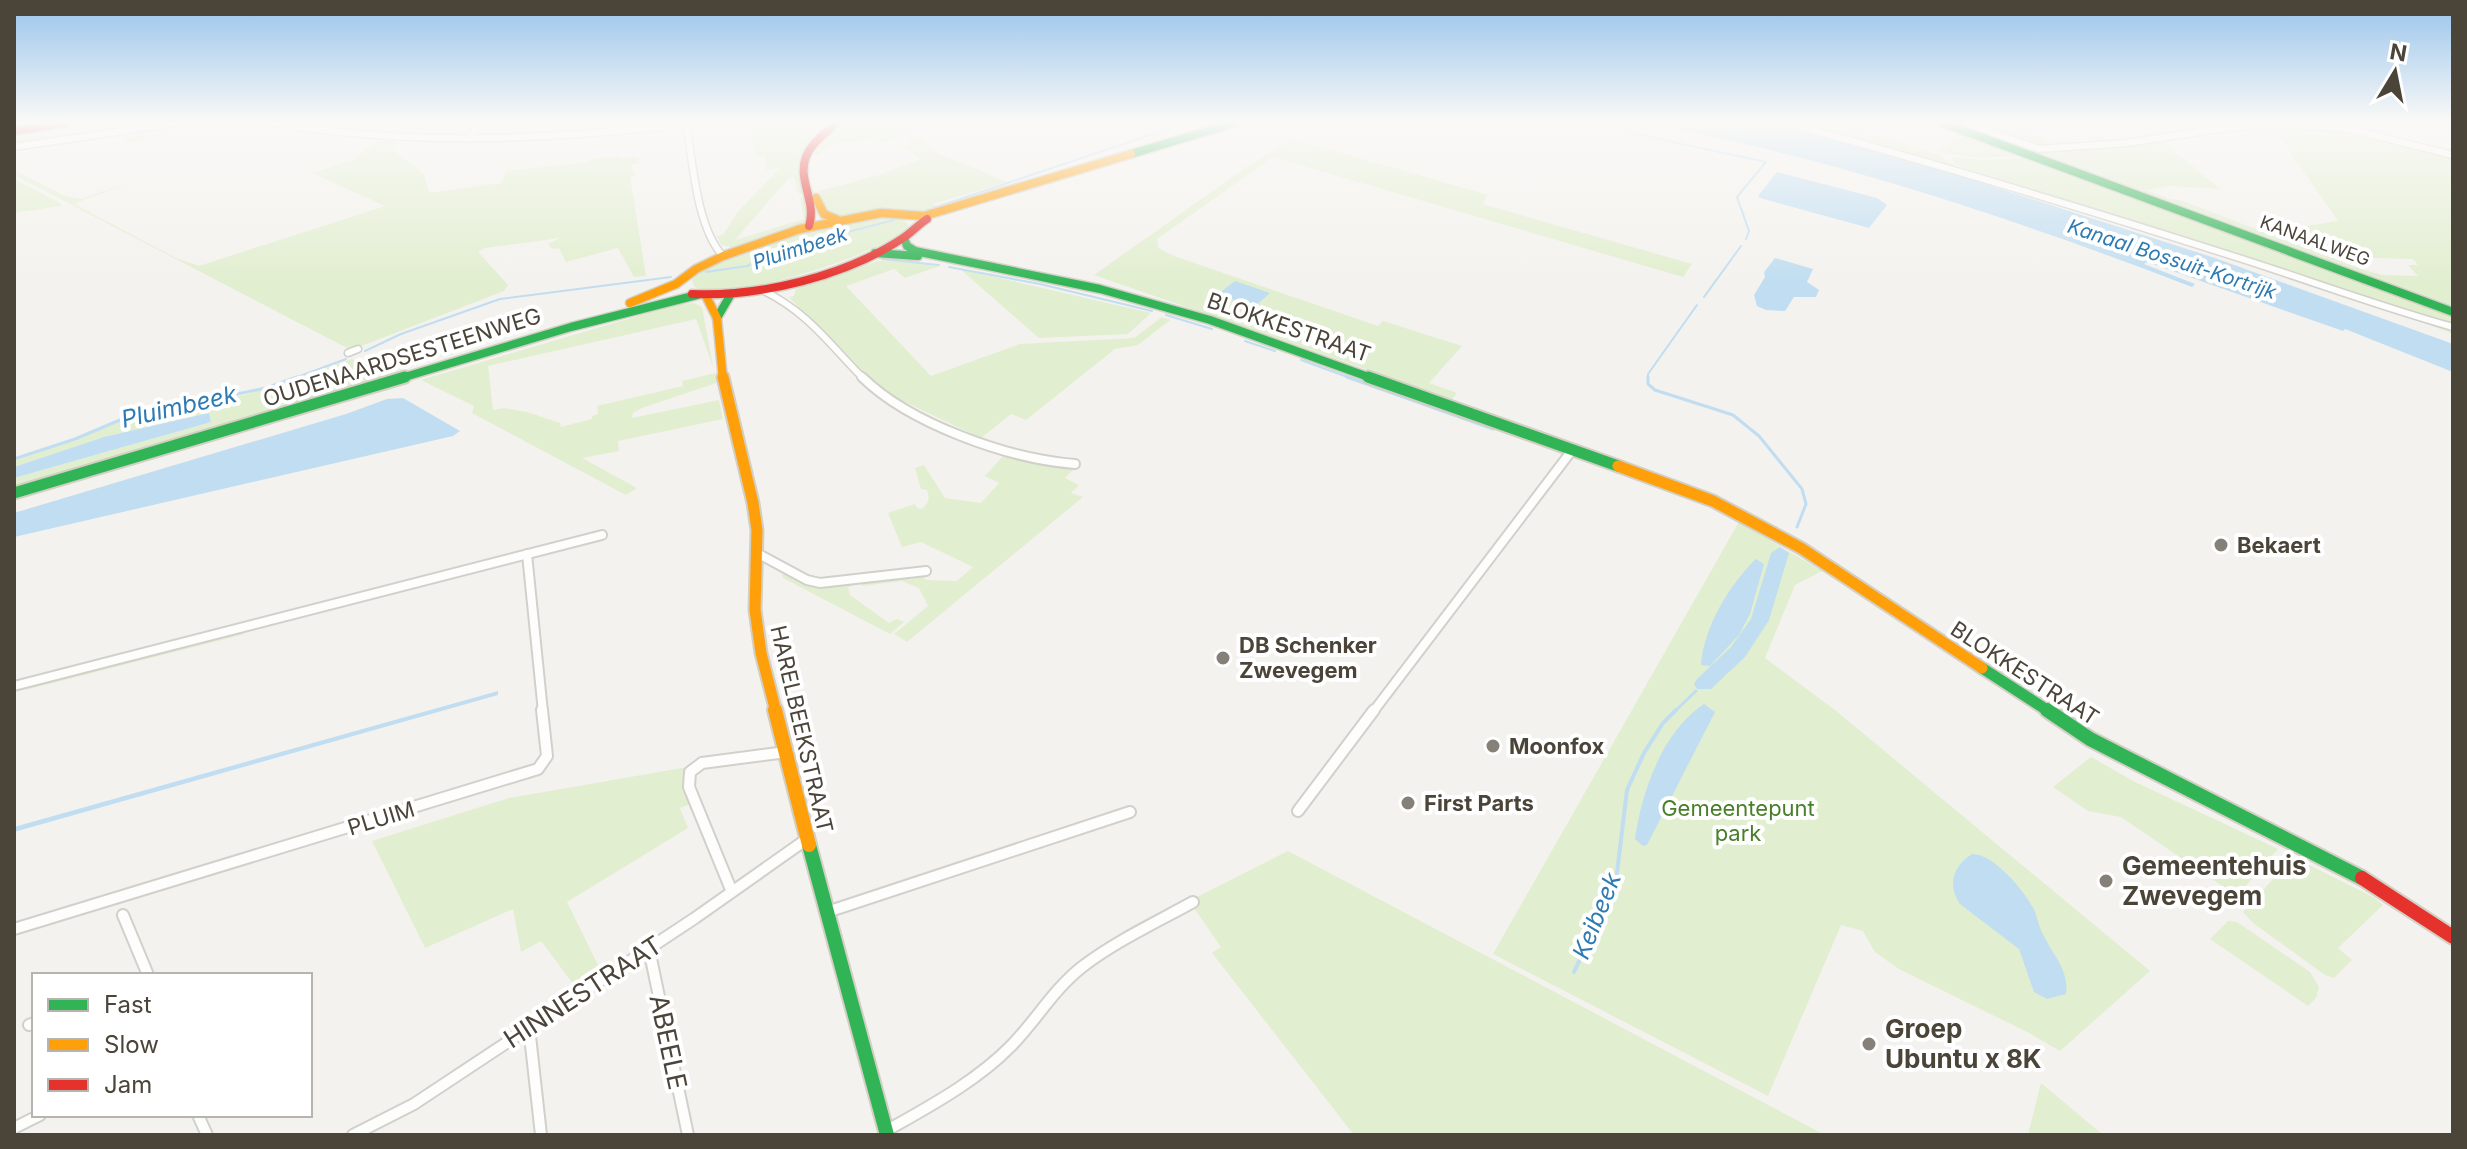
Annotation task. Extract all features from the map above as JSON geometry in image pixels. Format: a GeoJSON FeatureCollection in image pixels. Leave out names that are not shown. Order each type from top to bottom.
{"type":"FeatureCollection","features":[{"type":"Feature","properties":{"kind":"main road"},"geometry":{"type":"LineString","coordinates":[[806,177],[815,215],[809,226]]}},
{"type":"Feature","properties":{"kind":"main road","name":"OUDENAARDSESTEENWEG"},"geometry":{"type":"LineString","coordinates":[[571,327],[683,280],[696,269],[723,256],[809,226],[889,213],[913,221],[1060,177]]}},
{"type":"Feature","properties":{"kind":"main road","name":"KANAALWEG"},"geometry":{"type":"LineString","coordinates":[[2099,177],[2453,312]]}},
{"type":"Feature","properties":{"kind":"main road"},"geometry":{"type":"LineString","coordinates":[[809,187],[824,214],[838,220]]}},
{"type":"Feature","properties":{"kind":"main road","name":"OUDENAARDSESTEENWEG"},"geometry":{"type":"LineString","coordinates":[[14,493],[571,327],[701,296],[731,294],[782,283],[875,253],[904,238],[913,221]]}},
{"type":"Feature","properties":{"kind":"main road","name":"BLOKKESTRAAT"},"geometry":{"type":"LineString","coordinates":[[904,238],[907,246],[915,251],[1100,289],[1210,320],[1658,478],[1713,501],[1768,528],[2090,739],[2203,799],[2347,869],[2453,937]]}},
{"type":"Feature","properties":{"kind":"main road","name":"BLOKKESTRAAT"},"geometry":{"type":"LineString","coordinates":[[875,253],[986,266]]}},
{"type":"Feature","properties":{"kind":"main road","name":"HARELBEEKSTRAAT"},"geometry":{"type":"LineString","coordinates":[[683,280],[685,288],[701,296],[717,318],[724,384],[753,503],[757,553],[755,610],[761,653],[886,1133]]}},
{"type":"Feature","properties":{"kind":"main road"},"geometry":{"type":"LineString","coordinates":[[717,318],[731,294]]}},
{"type":"Feature","properties":{"kind":"street"},"geometry":{"type":"LineString","coordinates":[[696,177],[706,227],[713,247],[723,256]]}},
{"type":"Feature","properties":{"kind":"street"},"geometry":{"type":"LineString","coordinates":[[1982,177],[2261,265],[2372,304],[2453,327]]}},
{"type":"Feature","properties":{"kind":"street"},"geometry":{"type":"LineString","coordinates":[[713,247],[735,251]]}},
{"type":"Feature","properties":{"kind":"street"},"geometry":{"type":"LineString","coordinates":[[782,283],[783,299]]}},
{"type":"Feature","properties":{"kind":"street"},"geometry":{"type":"LineString","coordinates":[[761,288],[783,299],[869,384],[887,397],[961,433],[1005,450],[1038,460],[1075,464]]}},
{"type":"Feature","properties":{"kind":"street"},"geometry":{"type":"LineString","coordinates":[[348,353],[358,349]]}},
{"type":"Feature","properties":{"kind":"street"},"geometry":{"type":"LineString","coordinates":[[1298,811],[1573,448]]}},
{"type":"Feature","properties":{"kind":"street"},"geometry":{"type":"LineString","coordinates":[[14,686],[602,535]]}},
{"type":"Feature","properties":{"kind":"street"},"geometry":{"type":"LineString","coordinates":[[757,553],[807,580],[820,583],[926,571]]}},
{"type":"Feature","properties":{"kind":"street","name":"PLUIM"},"geometry":{"type":"LineString","coordinates":[[14,929],[538,769],[547,756],[527,554]]}},
{"type":"Feature","properties":{"kind":"street"},"geometry":{"type":"LineString","coordinates":[[732,892],[689,787],[690,772],[702,763],[786,752]]}},
{"type":"Feature","properties":{"kind":"street"},"geometry":{"type":"LineString","coordinates":[[827,912],[1130,812]]}},
{"type":"Feature","properties":{"kind":"street","name":"HINNESTRAAT"},"geometry":{"type":"LineString","coordinates":[[353,1135],[414,1104],[649,949],[807,839]]}},
{"type":"Feature","properties":{"kind":"street","name":"HARELBEEKSTRAAT"},"geometry":{"type":"LineString","coordinates":[[886,1133],[951,1092],[1010,1046],[1043,1005],[1081,969],[1132,935],[1193,902]]}},
{"type":"Feature","properties":{"kind":"street"},"geometry":{"type":"LineString","coordinates":[[123,915],[147,973]]}},
{"type":"Feature","properties":{"kind":"street","name":"ABEELE"},"geometry":{"type":"LineString","coordinates":[[649,949],[688,1135]]}},
{"type":"Feature","properties":{"kind":"street"},"geometry":{"type":"LineString","coordinates":[[529,1027],[541,1135]]}},
{"type":"Feature","properties":{"kind":"street"},"geometry":{"type":"LineString","coordinates":[[14,1128],[36,1117]]}},
{"type":"Feature","properties":{"kind":"green space"},"geometry":{"type":"Polygon","coordinates":[[[17,177],[27,177],[65,196],[81,199],[141,178],[74,204],[176,258],[199,266],[385,206],[320,177],[425,177],[429,193],[501,183],[504,177],[632,177],[646,276],[634,277],[618,248],[566,262],[559,248],[552,249],[548,244],[560,238],[485,248],[478,252],[508,285],[504,291],[351,350],[17,177]]]}},
{"type":"Feature","properties":{"kind":"green space"},"geometry":{"type":"Polygon","coordinates":[[[772,177],[802,177],[805,193],[799,194],[794,177],[789,178],[735,240],[804,219],[800,198],[807,197],[812,217],[731,247],[721,245],[717,236],[723,235],[737,213],[772,177]]]}},
{"type":"Feature","properties":{"kind":"green space"},"geometry":{"type":"Polygon","coordinates":[[[873,177],[994,177],[1007,182],[933,204],[939,208],[918,213],[893,208],[838,216],[827,211],[819,191],[873,177]]]}},
{"type":"Feature","properties":{"kind":"green space"},"geometry":{"type":"Polygon","coordinates":[[[1233,177],[1245,177],[1157,239],[1158,248],[1378,326],[1383,321],[1462,346],[1429,383],[1457,393],[1452,399],[1094,275],[1233,177]]]}},
{"type":"Feature","properties":{"kind":"green space"},"geometry":{"type":"Polygon","coordinates":[[[1340,177],[1424,177],[1488,195],[1482,204],[1692,264],[1683,277],[1340,177]]]}},
{"type":"Feature","properties":{"kind":"green space"},"geometry":{"type":"Polygon","coordinates":[[[1986,177],[2075,177],[2453,316],[2453,334],[2409,317],[2412,314],[1986,177]]]}},
{"type":"Feature","properties":{"kind":"green space"},"geometry":{"type":"Polygon","coordinates":[[[2104,177],[2205,177],[2220,189],[2169,186],[2146,190],[2361,269],[2382,275],[2418,276],[2408,265],[2418,265],[2413,259],[2343,257],[2317,234],[2287,229],[2338,221],[2307,177],[2453,177],[2453,306],[2104,177]]]}},
{"type":"Feature","properties":{"kind":"green space"},"geometry":{"type":"Polygon","coordinates":[[[14,179],[62,204],[61,206],[14,213],[14,179]]]}},
{"type":"Feature","properties":{"kind":"green space"},"geometry":{"type":"Polygon","coordinates":[[[887,216],[903,219],[909,226],[870,250],[839,262],[804,274],[736,289],[710,290],[694,286],[692,280],[707,268],[755,246],[887,216]]]}},
{"type":"Feature","properties":{"kind":"green space"},"geometry":{"type":"Polygon","coordinates":[[[904,260],[940,266],[905,278],[894,269],[846,286],[931,376],[1020,344],[1134,338],[1162,317],[1170,320],[1138,345],[1115,349],[1026,420],[1011,414],[981,438],[886,393],[858,369],[789,297],[794,296],[796,289],[878,261],[904,260]]]}},
{"type":"Feature","properties":{"kind":"green space"},"geometry":{"type":"Polygon","coordinates":[[[960,269],[1151,313],[1128,334],[1039,338],[960,269]]]}},
{"type":"Feature","properties":{"kind":"green space"},"geometry":{"type":"Polygon","coordinates":[[[694,303],[702,307],[713,367],[696,319],[488,366],[493,410],[504,408],[527,412],[560,423],[561,427],[592,419],[598,414],[597,406],[683,386],[682,381],[715,373],[716,383],[642,408],[633,413],[632,418],[719,400],[723,419],[618,441],[619,451],[582,458],[637,488],[626,495],[472,413],[474,406],[421,380],[679,304],[694,303]]]}},
{"type":"Feature","properties":{"kind":"green space"},"geometry":{"type":"Polygon","coordinates":[[[352,359],[385,377],[14,486],[14,478],[211,422],[209,413],[104,437],[14,467],[14,461],[121,420],[182,404],[244,395],[352,359]]]}},
{"type":"Feature","properties":{"kind":"green space"},"geometry":{"type":"Polygon","coordinates":[[[1003,456],[1073,470],[1065,478],[1079,485],[1071,493],[1083,497],[907,642],[894,634],[928,606],[919,588],[902,581],[862,586],[862,581],[920,574],[926,580],[957,581],[973,567],[921,542],[902,547],[888,513],[915,504],[922,509],[926,505],[928,493],[921,489],[915,468],[924,465],[945,498],[981,503],[999,483],[985,476],[1003,456]]]}},
{"type":"Feature","properties":{"kind":"green space","name":"Gemeentepunt park"},"geometry":{"type":"Polygon","coordinates":[[[1739,522],[1822,571],[1795,585],[1765,658],[1835,710],[2150,971],[2060,1051],[1899,969],[1875,952],[1863,931],[1841,925],[1768,1096],[1493,954],[1739,522]]]}},
{"type":"Feature","properties":{"kind":"green space"},"geometry":{"type":"Polygon","coordinates":[[[782,572],[811,585],[858,581],[858,584],[848,587],[850,595],[889,623],[897,619],[904,622],[890,634],[783,578],[782,572]]]}},
{"type":"Feature","properties":{"kind":"green space"},"geometry":{"type":"Polygon","coordinates":[[[237,633],[245,634],[25,690],[35,685],[237,633]]]}},
{"type":"Feature","properties":{"kind":"green space"},"geometry":{"type":"Polygon","coordinates":[[[2091,757],[2133,781],[2278,849],[2237,896],[2121,817],[2088,811],[2053,787],[2091,757]]]}},
{"type":"Feature","properties":{"kind":"green space"},"geometry":{"type":"Polygon","coordinates":[[[688,767],[693,803],[680,808],[688,828],[567,902],[600,969],[574,985],[541,941],[521,952],[513,909],[425,948],[372,841],[509,798],[688,767]]]}},
{"type":"Feature","properties":{"kind":"green space"},"geometry":{"type":"Polygon","coordinates":[[[1288,851],[1825,1135],[1354,1135],[1212,953],[1221,947],[1189,901],[1288,851]]]}},
{"type":"Feature","properties":{"kind":"green space"},"geometry":{"type":"Polygon","coordinates":[[[2293,857],[2375,898],[2383,905],[2338,948],[2352,960],[2334,978],[2325,975],[2253,923],[2243,912],[2293,857]]]}},
{"type":"Feature","properties":{"kind":"green space"},"geometry":{"type":"Polygon","coordinates":[[[2228,921],[2237,922],[2310,972],[2319,987],[2316,998],[2308,1006],[2210,939],[2228,921]]]}},
{"type":"Feature","properties":{"kind":"green space"},"geometry":{"type":"Polygon","coordinates":[[[2041,1083],[2103,1135],[2028,1135],[2041,1083]]]}},
{"type":"Feature","properties":{"kind":"water"},"geometry":{"type":"Polygon","coordinates":[[[1773,177],[1795,177],[1877,198],[1887,205],[1869,228],[1758,196],[1773,177]]]}},
{"type":"Feature","properties":{"kind":"water","name":"Kanaal Bossuit-Kortrijk"},"geometry":{"type":"Polygon","coordinates":[[[1869,177],[1962,177],[2215,258],[2453,344],[2453,372],[2345,329],[2343,331],[2147,262],[2144,264],[2195,284],[2192,287],[1991,214],[1869,177]]]}},
{"type":"Feature","properties":{"kind":"water"},"geometry":{"type":"Polygon","coordinates":[[[1775,258],[1813,269],[1807,282],[1819,290],[1816,297],[1794,297],[1785,311],[1757,306],[1754,295],[1765,277],[1764,272],[1775,258]]]}},
{"type":"Feature","properties":{"kind":"water"},"geometry":{"type":"Polygon","coordinates":[[[1235,281],[1270,293],[1254,307],[1218,294],[1235,281]]]}},
{"type":"Feature","properties":{"kind":"water"},"geometry":{"type":"Polygon","coordinates":[[[403,398],[460,431],[453,436],[14,537],[14,513],[387,399],[403,398]]]}},
{"type":"Feature","properties":{"kind":"water"},"geometry":{"type":"Polygon","coordinates":[[[209,413],[211,422],[14,478],[14,467],[104,437],[209,413]]]}},
{"type":"Feature","properties":{"kind":"water"},"geometry":{"type":"Polygon","coordinates":[[[1756,559],[1764,564],[1750,614],[1739,635],[1710,666],[1701,665],[1707,636],[1720,608],[1736,581],[1756,559]]]}},
{"type":"Feature","properties":{"kind":"water"},"geometry":{"type":"Polygon","coordinates":[[[498,691],[498,695],[14,832],[14,827],[498,691]]]}},
{"type":"Feature","properties":{"kind":"water"},"geometry":{"type":"Polygon","coordinates":[[[1704,704],[1715,712],[1647,845],[1643,846],[1635,839],[1656,764],[1676,730],[1704,704]]]}},
{"type":"Feature","properties":{"kind":"water"},"geometry":{"type":"Polygon","coordinates":[[[1972,854],[1990,860],[2025,895],[2063,971],[2066,994],[2047,999],[2034,992],[2019,949],[1960,904],[1954,890],[1954,876],[1960,864],[1972,854]]]}},
{"type":"Feature","properties":{"kind":"waterway","name":"Pluimbeek"},"geometry":{"type":"LineString","coordinates":[[933,208],[1026,177]]}},
{"type":"Feature","properties":{"kind":"waterway","name":"Keibeek"},"geometry":{"type":"LineString","coordinates":[[1746,239],[1749,231],[1737,197],[1754,177]]}},
{"type":"Feature","properties":{"kind":"waterway","name":"Pluimbeek"},"geometry":{"type":"LineString","coordinates":[[706,272],[747,266],[786,248],[894,220]]}},
{"type":"Feature","properties":{"kind":"waterway","name":"Keibeek"},"geometry":{"type":"LineString","coordinates":[[1704,297],[1741,246]]}},
{"type":"Feature","properties":{"kind":"waterway"},"geometry":{"type":"LineString","coordinates":[[882,259],[939,265]]}},
{"type":"Feature","properties":{"kind":"waterway"},"geometry":{"type":"LineString","coordinates":[[949,267],[1040,284],[1152,311]]}},
{"type":"Feature","properties":{"kind":"waterway","name":"Pluimbeek"},"geometry":{"type":"LineString","coordinates":[[365,351],[401,334],[500,299],[671,277]]}},
{"type":"Feature","properties":{"kind":"waterway","name":"Keibeek"},"geometry":{"type":"LineString","coordinates":[[1697,305],[1648,374],[1648,384],[1655,390],[1733,415],[1759,436],[1802,489],[1806,504],[1797,527]]}},
{"type":"Feature","properties":{"kind":"waterway"},"geometry":{"type":"LineString","coordinates":[[1166,315],[1212,329]]}},
{"type":"Feature","properties":{"kind":"waterway"},"geometry":{"type":"LineString","coordinates":[[1245,341],[1275,351]]}},
{"type":"Feature","properties":{"kind":"waterway","name":"Pluimbeek"},"geometry":{"type":"LineString","coordinates":[[292,379],[346,359]]}},
{"type":"Feature","properties":{"kind":"waterway"},"geometry":{"type":"LineString","coordinates":[[1301,360],[1353,379]]}},
{"type":"Feature","properties":{"kind":"waterway","name":"Pluimbeek"},"geometry":{"type":"LineString","coordinates":[[14,459],[75,439],[127,417],[266,388],[297,377]]}},
{"type":"Feature","properties":{"kind":"waterway"},"geometry":{"type":"LineString","coordinates":[[1347,377],[1493,429]]}},
{"type":"Feature","properties":{"kind":"waterway"},"geometry":{"type":"LineString","coordinates":[[1704,684],[1738,652],[1760,620],[1780,553]]}},
{"type":"Feature","properties":{"kind":"waterway","name":"Keibeek"},"geometry":{"type":"LineString","coordinates":[[1674,712],[1696,691]]}},
{"type":"Feature","properties":{"kind":"waterway","name":"Keibeek"},"geometry":{"type":"LineString","coordinates":[[1574,972],[1616,881],[1627,790],[1644,753],[1674,712]]}},
{"type":"Feature","properties":{"kind":"traffic: fast"},"geometry":{"type":"LineString","coordinates":[[2088,177],[2453,312]]}},
{"type":"Feature","properties":{"kind":"traffic: fast"},"geometry":{"type":"LineString","coordinates":[[904,238],[907,246],[915,251],[1100,289],[1210,320],[1618,466]]}},
{"type":"Feature","properties":{"kind":"traffic: fast"},"geometry":{"type":"LineString","coordinates":[[875,253],[918,256]]}},
{"type":"Feature","properties":{"kind":"traffic: fast"},"geometry":{"type":"LineString","coordinates":[[717,318],[731,294]]}},
{"type":"Feature","properties":{"kind":"traffic: fast"},"geometry":{"type":"LineString","coordinates":[[14,493],[571,327],[697,295]]}},
{"type":"Feature","properties":{"kind":"traffic: fast"},"geometry":{"type":"LineString","coordinates":[[1982,668],[2090,739],[2362,878]]}},
{"type":"Feature","properties":{"kind":"traffic: fast"},"geometry":{"type":"LineString","coordinates":[[809,845],[887,1135]]}},
{"type":"Feature","properties":{"kind":"traffic: slow"},"geometry":{"type":"LineString","coordinates":[[630,303],[676,284],[696,269],[723,256],[800,229],[881,213],[924,216],[1055,177]]}},
{"type":"Feature","properties":{"kind":"traffic: slow"},"geometry":{"type":"LineString","coordinates":[[816,198],[824,214],[838,220]]}},
{"type":"Feature","properties":{"kind":"traffic: slow"},"geometry":{"type":"LineString","coordinates":[[706,296],[717,318],[724,384],[753,503],[757,530],[755,610],[761,653],[809,845]]}},
{"type":"Feature","properties":{"kind":"traffic: slow"},"geometry":{"type":"LineString","coordinates":[[1618,466],[1713,501],[1801,548],[1982,668]]}},
{"type":"Feature","properties":{"kind":"traffic: jam"},"geometry":{"type":"LineString","coordinates":[[804,177],[812,209],[809,226]]}},
{"type":"Feature","properties":{"kind":"traffic: jam"},"geometry":{"type":"LineString","coordinates":[[692,294],[743,293],[798,282],[876,252],[902,239],[927,219]]}},
{"type":"Feature","properties":{"kind":"traffic: jam"},"geometry":{"type":"LineString","coordinates":[[2362,878],[2453,937]]}},
{"type":"Feature","properties":{"kind":"place","name":"Bekaert"},"geometry":{"type":"Point","coordinates":[2221,545]}},
{"type":"Feature","properties":{"kind":"place","name":"DB Schenker Zwevegem"},"geometry":{"type":"Point","coordinates":[1223,658]}},
{"type":"Feature","properties":{"kind":"place","name":"Moonfox"},"geometry":{"type":"Point","coordinates":[1493,746]}},
{"type":"Feature","properties":{"kind":"place","name":"First Parts"},"geometry":{"type":"Point","coordinates":[1408,803]}},
{"type":"Feature","properties":{"kind":"place","name":"Gemeentehuis Zwevegem"},"geometry":{"type":"Point","coordinates":[2106,881]}},
{"type":"Feature","properties":{"kind":"place","name":"Groep Ubuntu x 8K"},"geometry":{"type":"Point","coordinates":[1869,1044]}}]}
